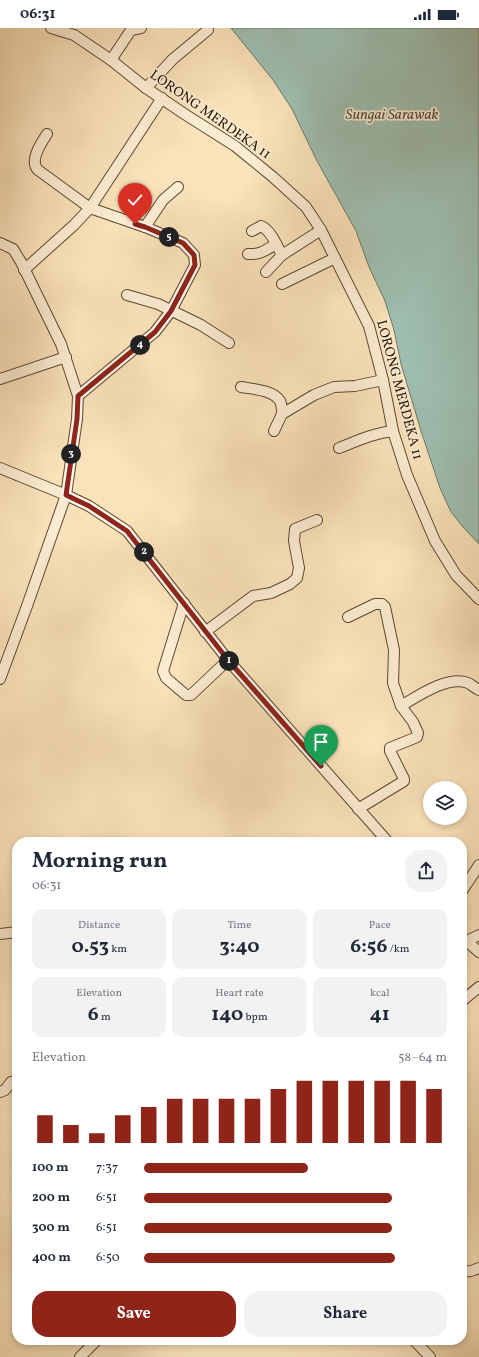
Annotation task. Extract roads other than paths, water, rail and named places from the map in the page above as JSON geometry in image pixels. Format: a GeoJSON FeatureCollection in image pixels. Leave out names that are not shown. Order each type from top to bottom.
{"type":"FeatureCollection","features":[{"type":"Feature","properties":{"kind":"street","name":"LORONG MERDEKA 11"},"geometry":{"type":"LineString","coordinates":[[51,28],[76,32],[146,88],[235,146],[273,177],[306,207],[321,230],[369,326],[383,380],[393,431],[407,475],[435,541],[456,576],[479,599]]}},
{"type":"Feature","properties":{"kind":"street"},"geometry":{"type":"LineString","coordinates":[[111,60],[131,30],[141,28]]}},
{"type":"Feature","properties":{"kind":"street"},"geometry":{"type":"LineString","coordinates":[[146,88],[173,59],[208,30]]}},
{"type":"Feature","properties":{"kind":"street"},"geometry":{"type":"LineString","coordinates":[[24,270],[74,225],[90,208],[162,98]]}},
{"type":"Feature","properties":{"kind":"street"},"geometry":{"type":"LineString","coordinates":[[47,134],[36,156],[34,163],[35,167],[90,208],[145,227],[183,243],[194,255],[195,265],[171,311],[155,332],[78,396]]}},
{"type":"Feature","properties":{"kind":"street"},"geometry":{"type":"LineString","coordinates":[[145,227],[163,200],[178,187]]}},
{"type":"Feature","properties":{"kind":"street"},"geometry":{"type":"LineString","coordinates":[[252,231],[261,226],[265,228],[282,255]]}},
{"type":"Feature","properties":{"kind":"street"},"geometry":{"type":"LineString","coordinates":[[266,272],[282,255],[321,230]]}},
{"type":"Feature","properties":{"kind":"street"},"geometry":{"type":"LineString","coordinates":[[0,243],[13,249],[24,270],[66,357],[78,396],[77,419],[66,495],[0,678]]}},
{"type":"Feature","properties":{"kind":"street"},"geometry":{"type":"LineString","coordinates":[[248,254],[260,253],[276,244]]}},
{"type":"Feature","properties":{"kind":"street"},"geometry":{"type":"LineString","coordinates":[[282,284],[335,258]]}},
{"type":"Feature","properties":{"kind":"street"},"geometry":{"type":"LineString","coordinates":[[127,295],[158,304],[201,325],[229,343]]}},
{"type":"Feature","properties":{"kind":"street"},"geometry":{"type":"LineString","coordinates":[[0,379],[66,357]]}},
{"type":"Feature","properties":{"kind":"street"},"geometry":{"type":"LineString","coordinates":[[274,431],[282,414],[314,395],[334,387],[355,386],[383,380]]}},
{"type":"Feature","properties":{"kind":"street"},"geometry":{"type":"LineString","coordinates":[[241,387],[261,390],[275,396],[280,402],[282,414]]}},
{"type":"Feature","properties":{"kind":"street"},"geometry":{"type":"LineString","coordinates":[[339,448],[367,437],[383,432],[393,431]]}},
{"type":"Feature","properties":{"kind":"street"},"geometry":{"type":"LineString","coordinates":[[0,468],[89,506],[127,531],[228,660],[383,837]]}},
{"type":"Feature","properties":{"kind":"street"},"geometry":{"type":"LineString","coordinates":[[205,632],[253,596],[271,593],[290,584],[297,578],[299,568],[294,541],[295,529],[317,520]]}},
{"type":"Feature","properties":{"kind":"street"},"geometry":{"type":"LineString","coordinates":[[184,603],[163,671],[166,678],[186,695],[191,695],[228,660]]}},
{"type":"Feature","properties":{"kind":"street"},"geometry":{"type":"LineString","coordinates":[[348,617],[375,604],[382,604],[385,607],[394,650],[393,683],[401,706],[413,722],[418,733],[416,737],[390,748],[404,781],[358,809]]}},
{"type":"Feature","properties":{"kind":"street"},"geometry":{"type":"LineString","coordinates":[[401,706],[438,685],[454,682],[468,683],[479,690]]}},
{"type":"Feature","properties":{"kind":"street"},"geometry":{"type":"LineString","coordinates":[[467,883],[479,865]]}},
{"type":"Feature","properties":{"kind":"street"},"geometry":{"type":"LineString","coordinates":[[0,934],[12,933]]}},
{"type":"Feature","properties":{"kind":"street"},"geometry":{"type":"LineString","coordinates":[[467,938],[479,936]]}},
{"type":"Feature","properties":{"kind":"street"},"geometry":{"type":"LineString","coordinates":[[467,942],[479,952]]}},
{"type":"Feature","properties":{"kind":"street"},"geometry":{"type":"LineString","coordinates":[[467,998],[479,987]]}},
{"type":"Feature","properties":{"kind":"street"},"geometry":{"type":"LineString","coordinates":[[0,1092],[12,1082]]}},
{"type":"Feature","properties":{"kind":"street"},"geometry":{"type":"LineString","coordinates":[[467,1271],[479,1268]]}},
{"type":"Feature","properties":{"kind":"street"},"geometry":{"type":"LineString","coordinates":[[80,1357],[91,1345]]}},
{"type":"Feature","properties":{"kind":"street"},"geometry":{"type":"LineString","coordinates":[[419,1345],[430,1357]]}},
{"type":"Feature","properties":{"kind":"water","name":"Sungai Sarawak"},"geometry":{"type":"Polygon","coordinates":[[[231,28],[479,28],[479,544],[451,512],[440,488],[401,364],[394,330],[385,301],[369,267],[356,231],[317,161],[292,109],[273,80],[231,28]]]}}]}
